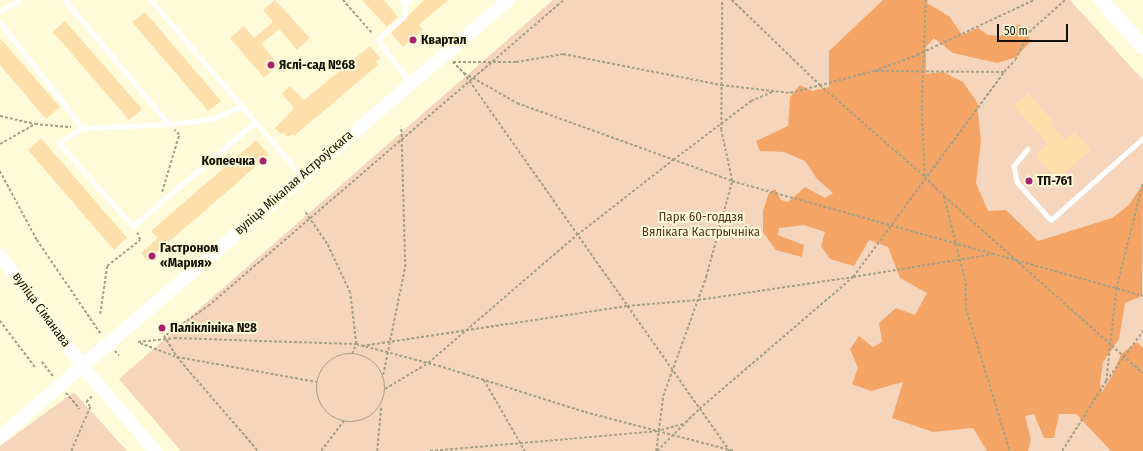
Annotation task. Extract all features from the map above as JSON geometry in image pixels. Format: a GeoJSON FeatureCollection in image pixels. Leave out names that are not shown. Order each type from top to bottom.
{"type":"FeatureCollection","features":[{"type":"Feature","properties":{"kind":"main road","name":"вуліца Мікалая Астроўскага"},"geometry":{"type":"LineString","coordinates":[[82,366],[108,342],[507,0]]}},
{"type":"Feature","properties":{"kind":"main road"},"geometry":{"type":"LineString","coordinates":[[1101,0],[1143,47]]}},
{"type":"Feature","properties":{"kind":"main road","name":"вуліца Сіманава"},"geometry":{"type":"LineString","coordinates":[[0,255],[99,388],[155,451]]}},
{"type":"Feature","properties":{"kind":"main road"},"geometry":{"type":"LineString","coordinates":[[0,436],[82,366]]}},
{"type":"Feature","properties":{"kind":"lane"},"geometry":{"type":"LineString","coordinates":[[0,11],[19,0]]}},
{"type":"Feature","properties":{"kind":"lane"},"geometry":{"type":"LineString","coordinates":[[65,0],[169,124]]}},
{"type":"Feature","properties":{"kind":"lane"},"geometry":{"type":"LineString","coordinates":[[151,0],[302,176]]}},
{"type":"Feature","properties":{"kind":"lane"},"geometry":{"type":"LineString","coordinates":[[405,1],[404,17],[378,40],[411,83]]}},
{"type":"Feature","properties":{"kind":"lane"},"geometry":{"type":"LineString","coordinates":[[0,22],[83,128]]}},
{"type":"Feature","properties":{"kind":"lane"},"geometry":{"type":"LineString","coordinates":[[241,106],[212,119],[169,124],[83,128],[59,143],[134,226],[255,122]]}},
{"type":"Feature","properties":{"kind":"lane"},"geometry":{"type":"LineString","coordinates":[[1028,149],[1014,166],[1017,182],[1051,220],[1143,138]]}},
{"type":"Feature","properties":{"kind":"path"},"geometry":{"type":"LineString","coordinates":[[343,0],[378,40]]}},
{"type":"Feature","properties":{"kind":"path"},"geometry":{"type":"LineString","coordinates":[[166,335],[208,306],[308,217],[468,79],[472,78],[492,62],[564,0]]}},
{"type":"Feature","properties":{"kind":"path"},"geometry":{"type":"LineString","coordinates":[[656,451],[660,431],[663,396],[698,300],[732,181],[721,124],[722,0]]}},
{"type":"Feature","properties":{"kind":"path"},"geometry":{"type":"LineString","coordinates":[[732,0],[820,85],[925,177],[1014,260],[1143,373]]}},
{"type":"Feature","properties":{"kind":"path"},"geometry":{"type":"LineString","coordinates":[[925,177],[924,71],[926,0]]}},
{"type":"Feature","properties":{"kind":"path"},"geometry":{"type":"LineString","coordinates":[[729,450],[672,371],[464,73],[453,62],[492,62],[563,54],[721,85],[790,93],[874,71],[925,51],[1034,0]]}},
{"type":"Feature","properties":{"kind":"path"},"geometry":{"type":"LineString","coordinates":[[656,451],[675,435],[699,408],[853,277],[889,225],[1004,72],[1015,60],[1029,32],[1065,0]]}},
{"type":"Feature","properties":{"kind":"path"},"geometry":{"type":"LineString","coordinates":[[428,35],[441,48]]}},
{"type":"Feature","properties":{"kind":"path"},"geometry":{"type":"LineString","coordinates":[[874,71],[1004,72]]}},
{"type":"Feature","properties":{"kind":"path"},"geometry":{"type":"LineString","coordinates":[[464,73],[517,103],[732,181],[1143,296]]}},
{"type":"Feature","properties":{"kind":"path"},"geometry":{"type":"LineString","coordinates":[[386,389],[428,363],[577,234],[673,160],[752,101],[774,91]]}},
{"type":"Feature","properties":{"kind":"path"},"geometry":{"type":"LineString","coordinates":[[0,116],[35,124],[83,128]]}},
{"type":"Feature","properties":{"kind":"path"},"geometry":{"type":"LineString","coordinates":[[0,144],[35,124]]}},
{"type":"Feature","properties":{"kind":"path"},"geometry":{"type":"LineString","coordinates":[[158,205],[179,136],[169,124]]}},
{"type":"Feature","properties":{"kind":"path"},"geometry":{"type":"LineString","coordinates":[[377,451],[382,404],[386,389],[383,375],[386,352],[405,267],[401,127]]}},
{"type":"Feature","properties":{"kind":"path"},"geometry":{"type":"LineString","coordinates":[[0,171],[37,240],[118,355]]}},
{"type":"Feature","properties":{"kind":"path"},"geometry":{"type":"LineString","coordinates":[[1106,382],[1116,289],[1143,182]]}},
{"type":"Feature","properties":{"kind":"path"},"geometry":{"type":"LineString","coordinates":[[944,196],[966,283],[966,308],[1010,451]]}},
{"type":"Feature","properties":{"kind":"path"},"geometry":{"type":"LineString","coordinates":[[304,211],[328,244],[350,293],[356,344],[352,354]]}},
{"type":"Feature","properties":{"kind":"path"},"geometry":{"type":"LineString","coordinates":[[100,314],[107,266],[140,240],[134,226]]}},
{"type":"Feature","properties":{"kind":"path"},"geometry":{"type":"LineString","coordinates":[[362,346],[463,333],[627,306],[698,300],[960,261],[994,254]]}},
{"type":"Feature","properties":{"kind":"path"},"geometry":{"type":"LineString","coordinates":[[0,321],[35,367]]}},
{"type":"Feature","properties":{"kind":"path"},"geometry":{"type":"LineString","coordinates":[[160,327],[166,335],[177,357],[258,451]]}},
{"type":"Feature","properties":{"kind":"path"},"geometry":{"type":"LineString","coordinates":[[1062,451],[1106,382],[1143,331]]}},
{"type":"Feature","properties":{"kind":"path"},"geometry":{"type":"LineString","coordinates":[[318,382],[177,357],[138,342],[168,339],[356,344],[483,379],[585,412],[734,451]]}},
{"type":"Feature","properties":{"kind":"path"},"geometry":{"type":"LineString","coordinates":[[382,404],[366,419],[344,421],[330,415],[321,404],[318,382],[327,364],[339,356],[352,354],[371,360],[383,375]]}},
{"type":"Feature","properties":{"kind":"path"},"geometry":{"type":"LineString","coordinates":[[483,379],[525,451]]}},
{"type":"Feature","properties":{"kind":"path"},"geometry":{"type":"LineString","coordinates":[[71,451],[90,407],[86,402],[99,388]]}},
{"type":"Feature","properties":{"kind":"path"},"geometry":{"type":"LineString","coordinates":[[321,451],[344,421]]}},
{"type":"Feature","properties":{"kind":"path"},"geometry":{"type":"LineString","coordinates":[[430,451],[660,431],[686,423]]}},
{"type":"Feature","properties":{"kind":"green space","name":"Парк 60-годдзя Вялікага Кастрычніка"},"geometry":{"type":"Polygon","coordinates":[[[553,0],[1070,0],[1143,80],[1143,451],[181,451],[119,379],[553,0]]]}},
{"type":"Feature","properties":{"kind":"green space"},"geometry":{"type":"Polygon","coordinates":[[[74,392],[127,451],[0,451],[0,446],[74,392]]]}},
{"type":"Feature","properties":{"kind":"shaded area"},"geometry":{"type":"Polygon","coordinates":[[[883,0],[928,0],[927,3],[950,17],[962,35],[978,28],[988,35],[1000,36],[1019,24],[1031,41],[1016,57],[997,63],[953,53],[934,38],[926,47],[926,74],[943,72],[963,82],[977,102],[981,141],[976,183],[988,211],[1006,210],[1038,241],[1112,218],[1128,206],[1143,184],[1142,296],[1125,303],[1119,339],[1103,362],[1100,383],[1102,392],[1113,374],[1121,354],[1137,342],[1143,348],[1143,451],[1111,451],[1076,414],[1059,414],[1054,438],[1044,438],[1034,414],[1025,416],[1031,440],[1028,451],[987,451],[973,428],[933,432],[892,418],[903,382],[871,391],[852,384],[858,368],[850,349],[859,336],[873,347],[882,342],[879,323],[896,308],[915,315],[927,293],[900,278],[888,247],[869,240],[854,266],[830,259],[821,246],[825,232],[804,225],[779,228],[778,235],[804,245],[802,257],[776,250],[763,232],[763,211],[769,193],[775,189],[781,200],[788,202],[805,187],[825,198],[833,193],[817,179],[805,161],[784,152],[760,151],[756,141],[788,126],[790,97],[800,85],[812,91],[829,87],[829,51],[883,0]]]}},
{"type":"Feature","properties":{"kind":"building"},"geometry":{"type":"Polygon","coordinates":[[[275,0],[310,38],[297,50],[279,29],[261,44],[279,65],[264,78],[230,38],[244,26],[254,38],[273,22],[263,10],[275,0]]]}},
{"type":"Feature","properties":{"kind":"building"},"geometry":{"type":"Polygon","coordinates":[[[362,0],[384,0],[398,17],[387,27],[362,0]]]}},
{"type":"Feature","properties":{"kind":"building"},"geometry":{"type":"Polygon","coordinates":[[[424,0],[448,0],[419,25],[423,30],[403,47],[391,33],[424,0]]]}},
{"type":"Feature","properties":{"kind":"building"},"geometry":{"type":"Polygon","coordinates":[[[145,12],[221,101],[208,111],[132,22],[145,12]]]}},
{"type":"Feature","properties":{"kind":"building"},"geometry":{"type":"Polygon","coordinates":[[[65,21],[142,109],[129,120],[53,32],[65,21]]]}},
{"type":"Feature","properties":{"kind":"building"},"geometry":{"type":"Polygon","coordinates":[[[0,38],[60,107],[46,119],[0,65],[0,38]]]}},
{"type":"Feature","properties":{"kind":"building"},"geometry":{"type":"Polygon","coordinates":[[[370,46],[380,58],[376,62],[378,65],[294,136],[292,134],[288,137],[283,132],[281,134],[275,128],[294,108],[282,94],[290,86],[304,100],[370,46]]]}},
{"type":"Feature","properties":{"kind":"building"},"geometry":{"type":"Polygon","coordinates":[[[1028,93],[1053,121],[1050,124],[1065,140],[1075,132],[1091,150],[1063,174],[1068,180],[1062,185],[1035,155],[1048,144],[1014,106],[1028,93]]]}},
{"type":"Feature","properties":{"kind":"building"},"geometry":{"type":"Polygon","coordinates":[[[41,138],[127,238],[114,250],[28,150],[41,138]]]}},
{"type":"Feature","properties":{"kind":"building"},"geometry":{"type":"Polygon","coordinates":[[[256,140],[269,155],[147,261],[141,253],[158,238],[151,231],[256,140]]]}},
{"type":"Feature","properties":{"kind":"building","name":"ТП-761"},"geometry":{"type":"Polygon","coordinates":[[[1029,174],[1036,181],[1029,188],[1022,180],[1029,174]]]}},
{"type":"Feature","properties":{"kind":"place","name":"Квартал"},"geometry":{"type":"Point","coordinates":[413,40]}},
{"type":"Feature","properties":{"kind":"place","name":"Яслі-сад №68"},"geometry":{"type":"Point","coordinates":[271,65]}},
{"type":"Feature","properties":{"kind":"place","name":"Копеечка"},"geometry":{"type":"Point","coordinates":[263,161]}},
{"type":"Feature","properties":{"kind":"place","name":"ТП-761"},"geometry":{"type":"Point","coordinates":[1029,181]}},
{"type":"Feature","properties":{"kind":"place","name":"Гастроном «Мария»"},"geometry":{"type":"Point","coordinates":[152,256]}},
{"type":"Feature","properties":{"kind":"place","name":"Паліклініка №8"},"geometry":{"type":"Point","coordinates":[162,328]}}]}
